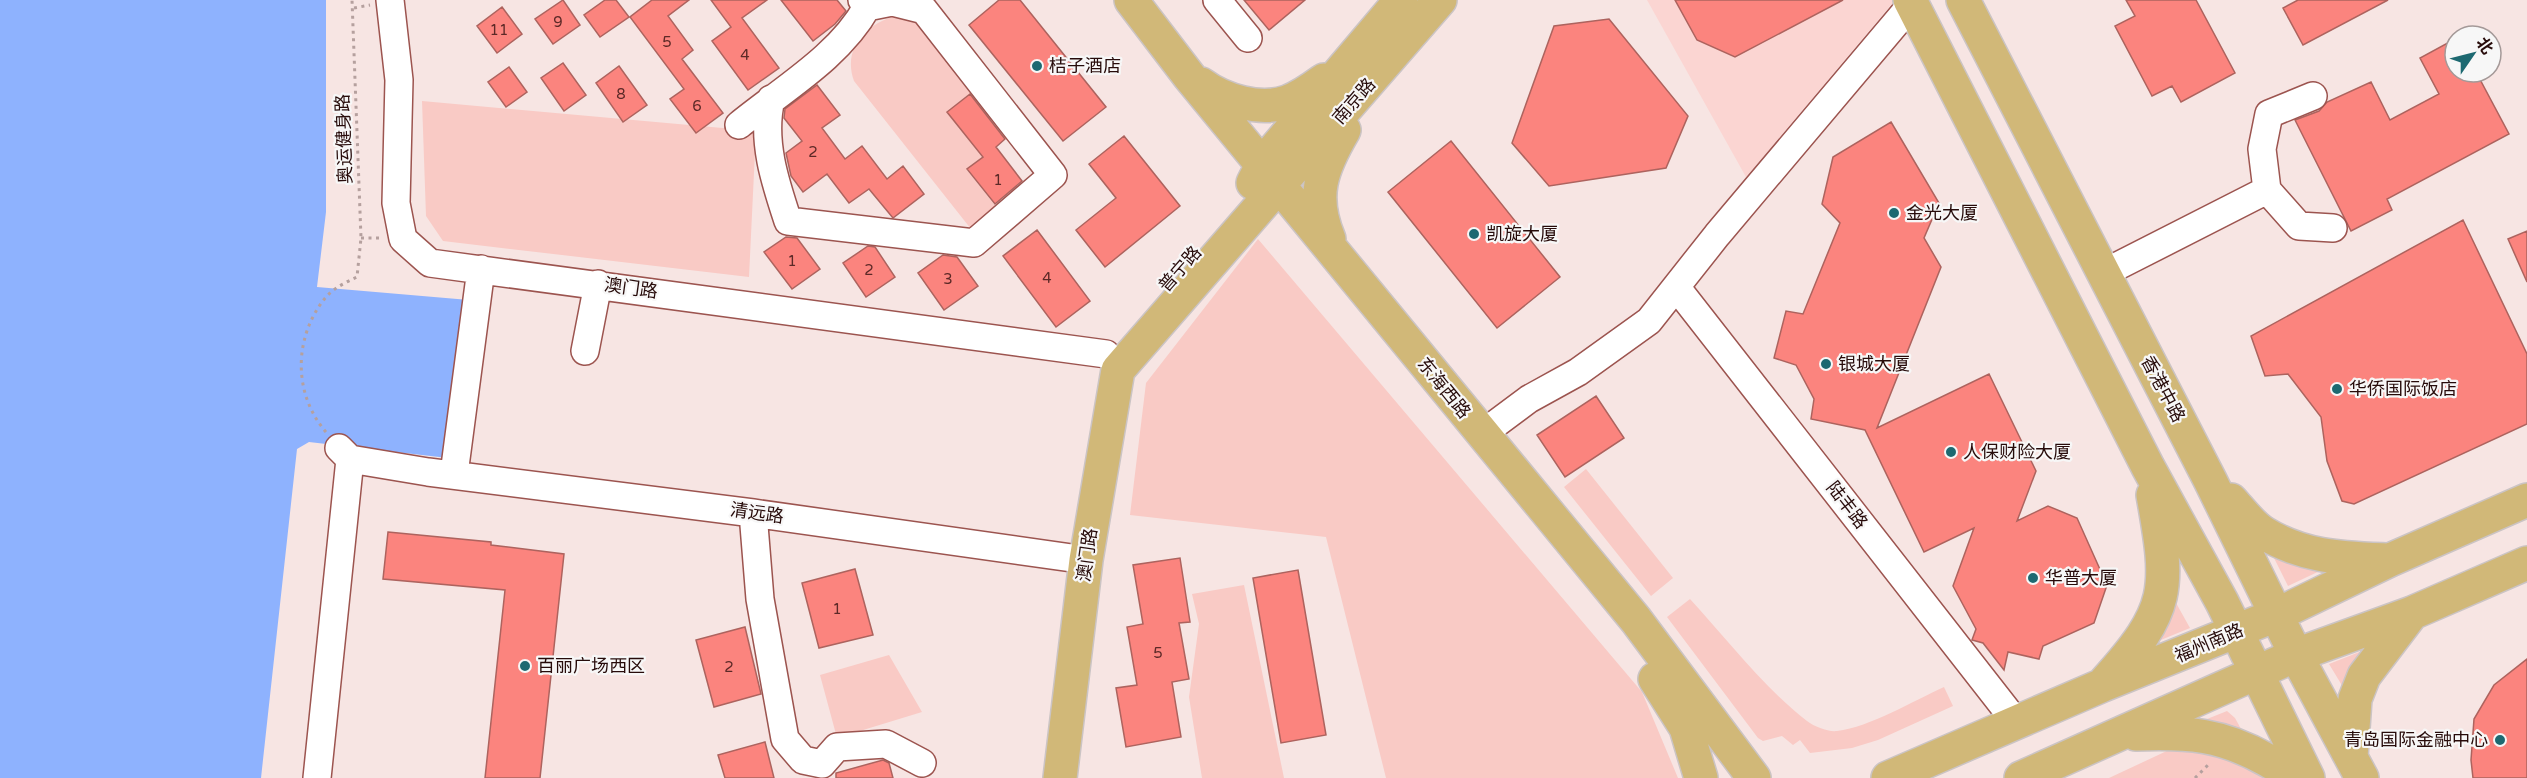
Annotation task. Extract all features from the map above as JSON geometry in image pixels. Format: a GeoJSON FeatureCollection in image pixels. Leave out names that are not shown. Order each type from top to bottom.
{"type":"FeatureCollection","features":[{"type":"Feature","properties":{"kind":"main road","name":"东海西路"},"geometry":{"type":"LineString","coordinates":[[1104,0],[1266,183],[1334,252],[1636,620],[1754,778]]}},
{"type":"Feature","properties":{"kind":"main road","name":"东海西路"},"geometry":{"type":"LineString","coordinates":[[1131,0],[1266,183],[1620,628],[1686,728],[1701,778]]}},
{"type":"Feature","properties":{"kind":"main road","name":"南京路"},"geometry":{"type":"LineString","coordinates":[[1357,75],[1401,0]]}},
{"type":"Feature","properties":{"kind":"main road","name":"南京路"},"geometry":{"type":"LineString","coordinates":[[1266,183],[1357,75],[1440,0]]}},
{"type":"Feature","properties":{"kind":"main road","name":"香港中路"},"geometry":{"type":"LineString","coordinates":[[1963,0],[2210,480],[2296,655],[2356,768]]}},
{"type":"Feature","properties":{"kind":"main road"},"geometry":{"type":"LineString","coordinates":[[1911,2],[2148,467],[2222,602],[2308,778]]}},
{"type":"Feature","properties":{"kind":"main road"},"geometry":{"type":"LineString","coordinates":[[1189,76],[1210,91],[1226,97],[1256,105],[1273,105],[1288,102],[1305,93],[1357,75]]}},
{"type":"Feature","properties":{"kind":"main road"},"geometry":{"type":"LineString","coordinates":[[1334,252],[1321,220],[1318,205],[1320,183],[1357,75]]}},
{"type":"Feature","properties":{"kind":"main road","name":"普宁路"},"geometry":{"type":"LineString","coordinates":[[1117,356],[1162,322],[1266,183]]}},
{"type":"Feature","properties":{"kind":"main road","name":"澳门路"},"geometry":{"type":"LineString","coordinates":[[1043,778],[1076,559],[1118,370],[1117,356]]}},
{"type":"Feature","properties":{"kind":"main road"},"geometry":{"type":"LineString","coordinates":[[2103,685],[2133,651],[2156,615],[2164,584],[2164,555],[2148,467]]}},
{"type":"Feature","properties":{"kind":"main road"},"geometry":{"type":"LineString","coordinates":[[2210,480],[2263,532],[2300,549],[2327,558],[2390,560]]}},
{"type":"Feature","properties":{"kind":"main road","name":"福州南路"},"geometry":{"type":"LineString","coordinates":[[1888,778],[2103,685],[2276,615],[2390,560],[2527,500]]}},
{"type":"Feature","properties":{"kind":"main road","name":"澳门路"},"geometry":{"type":"LineString","coordinates":[[1060,778],[1076,559]]}},
{"type":"Feature","properties":{"kind":"main road"},"geometry":{"type":"LineString","coordinates":[[2021,778],[2123,735],[2296,655],[2412,613],[2527,563]]}},
{"type":"Feature","properties":{"kind":"main road"},"geometry":{"type":"LineString","coordinates":[[2356,768],[2355,699],[2364,676],[2412,613]]}},
{"type":"Feature","properties":{"kind":"main road"},"geometry":{"type":"LineString","coordinates":[[1686,728],[1720,778]]}},
{"type":"Feature","properties":{"kind":"main road"},"geometry":{"type":"LineString","coordinates":[[2123,735],[2189,733],[2218,737],[2244,747],[2294,778]]}},
{"type":"Feature","properties":{"kind":"street","name":"澳门路"},"geometry":{"type":"LineString","coordinates":[[390,0],[399,80],[396,203],[403,239],[430,262],[1117,356]]}},
{"type":"Feature","properties":{"kind":"street"},"geometry":{"type":"LineString","coordinates":[[1216,0],[1248,38]]}},
{"type":"Feature","properties":{"kind":"street"},"geometry":{"type":"LineString","coordinates":[[739,125],[771,99],[842,43],[856,26],[865,3],[892,2],[924,10],[1053,175],[974,243],[788,221],[772,172],[766,118],[771,99]]}},
{"type":"Feature","properties":{"kind":"street"},"geometry":{"type":"LineString","coordinates":[[1482,434],[1529,399],[1578,372],[1649,321],[1717,235],[1911,2]]}},
{"type":"Feature","properties":{"kind":"street"},"geometry":{"type":"LineString","coordinates":[[2313,96],[2269,114],[2262,149],[2267,190],[2299,226],[2333,228]]}},
{"type":"Feature","properties":{"kind":"street"},"geometry":{"type":"LineString","coordinates":[[2102,274],[2267,190]]}},
{"type":"Feature","properties":{"kind":"street"},"geometry":{"type":"LineString","coordinates":[[441,473],[481,269]]}},
{"type":"Feature","properties":{"kind":"street"},"geometry":{"type":"LineString","coordinates":[[585,351],[598,284]]}},
{"type":"Feature","properties":{"kind":"street","name":"陆丰路"},"geometry":{"type":"LineString","coordinates":[[1677,288],[2016,722]]}},
{"type":"Feature","properties":{"kind":"street"},"geometry":{"type":"LineString","coordinates":[[317,778],[344,453]]}},
{"type":"Feature","properties":{"kind":"street","name":"清远路"},"geometry":{"type":"LineString","coordinates":[[344,453],[441,473],[753,513],[1076,559]]}},
{"type":"Feature","properties":{"kind":"street"},"geometry":{"type":"LineString","coordinates":[[753,513],[760,598],[785,739],[803,760],[822,764],[837,747],[885,744],[922,763]]}},
{"type":"Feature","properties":{"kind":"path","name":"奥运健身路"},"geometry":{"type":"LineString","coordinates":[[344,453],[318,422],[309,406],[302,389],[302,359],[307,331],[326,296],[357,277],[361,238],[352,0]]}},
{"type":"Feature","properties":{"kind":"path"},"geometry":{"type":"LineString","coordinates":[[2195,778],[2212,761]]}},
{"type":"Feature","properties":{"kind":"shaded area"},"geometry":{"type":"Polygon","coordinates":[[[1647,0],[1895,0],[1746,177],[1647,0]]]}},
{"type":"Feature","properties":{"kind":"shaded area"},"geometry":{"type":"Polygon","coordinates":[[[903,14],[922,20],[975,90],[947,112],[983,157],[967,170],[997,208],[971,229],[854,81],[851,68],[852,56],[862,36],[880,22],[903,14]]]}},
{"type":"Feature","properties":{"kind":"shaded area"},"geometry":{"type":"Polygon","coordinates":[[[422,101],[756,131],[749,277],[443,241],[426,216],[422,101]]]}},
{"type":"Feature","properties":{"kind":"shaded area"},"geometry":{"type":"Polygon","coordinates":[[[1258,239],[1642,692],[1678,778],[1386,778],[1326,537],[1130,515],[1146,383],[1258,239]]]}},
{"type":"Feature","properties":{"kind":"shaded area"},"geometry":{"type":"Polygon","coordinates":[[[1586,469],[1673,578],[1651,596],[1564,487],[1586,469]]]}},
{"type":"Feature","properties":{"kind":"shaded area"},"geometry":{"type":"Polygon","coordinates":[[[2271,552],[2324,569],[2288,586],[2271,552]]]}},
{"type":"Feature","properties":{"kind":"shaded area"},"geometry":{"type":"Polygon","coordinates":[[[1244,585],[1284,778],[1202,778],[1189,697],[1199,624],[1192,594],[1244,585]]]}},
{"type":"Feature","properties":{"kind":"shaded area"},"geometry":{"type":"Polygon","coordinates":[[[2166,585],[2190,628],[2134,651],[2166,585]]]}},
{"type":"Feature","properties":{"kind":"shaded area"},"geometry":{"type":"Polygon","coordinates":[[[1690,599],[1776,694],[1807,721],[1818,727],[1830,731],[1850,729],[1891,713],[1944,687],[1953,706],[1878,740],[1852,748],[1810,753],[1800,740],[1793,745],[1782,736],[1763,741],[1758,738],[1667,617],[1690,599]]]}},
{"type":"Feature","properties":{"kind":"shaded area"},"geometry":{"type":"Polygon","coordinates":[[[2372,647],[2349,697],[2329,664],[2372,647]]]}},
{"type":"Feature","properties":{"kind":"shaded area"},"geometry":{"type":"Polygon","coordinates":[[[889,655],[922,712],[837,738],[820,675],[889,655]]]}},
{"type":"Feature","properties":{"kind":"shaded area"},"geometry":{"type":"Polygon","coordinates":[[[2227,711],[2235,718],[2246,738],[2202,721],[2227,711]]]}},
{"type":"Feature","properties":{"kind":"shaded area"},"geometry":{"type":"Polygon","coordinates":[[[2186,742],[2233,754],[2270,778],[2109,778],[2186,742]]]}},
{"type":"Feature","properties":{"kind":"water"},"geometry":{"type":"Polygon","coordinates":[[[0,0],[326,0],[326,212],[317,287],[469,300],[448,458],[309,442],[297,449],[261,778],[0,778],[0,0]]]}},
{"type":"Feature","properties":{"kind":"building"},"geometry":{"type":"Polygon","coordinates":[[[563,0],[580,25],[553,44],[535,19],[563,0]]]}},
{"type":"Feature","properties":{"kind":"building"},"geometry":{"type":"Polygon","coordinates":[[[605,0],[616,0],[629,17],[600,37],[584,15],[605,0]]]}},
{"type":"Feature","properties":{"kind":"building"},"geometry":{"type":"Polygon","coordinates":[[[652,0],[689,0],[668,16],[693,50],[682,59],[723,113],[696,133],[670,99],[684,89],[630,17],[652,0]]]}},
{"type":"Feature","properties":{"kind":"building"},"geometry":{"type":"Polygon","coordinates":[[[711,0],[767,0],[742,18],[779,68],[748,90],[712,41],[731,27],[711,0]]]}},
{"type":"Feature","properties":{"kind":"building"},"geometry":{"type":"Polygon","coordinates":[[[781,0],[837,0],[846,11],[835,24],[813,41],[781,0]]]}},
{"type":"Feature","properties":{"kind":"building","name":"桔子酒店"},"geometry":{"type":"Polygon","coordinates":[[[999,0],[1020,0],[1106,107],[1063,141],[969,25],[999,0]]]}},
{"type":"Feature","properties":{"kind":"building"},"geometry":{"type":"Polygon","coordinates":[[[1244,0],[1305,0],[1269,30],[1244,0]]]}},
{"type":"Feature","properties":{"kind":"building"},"geometry":{"type":"Polygon","coordinates":[[[1675,0],[1843,0],[1735,57],[1697,40],[1675,0]]]}},
{"type":"Feature","properties":{"kind":"building"},"geometry":{"type":"Polygon","coordinates":[[[2126,0],[2196,0],[2235,73],[2181,102],[2172,86],[2152,96],[2115,26],[2135,16],[2126,0]]]}},
{"type":"Feature","properties":{"kind":"building"},"geometry":{"type":"Polygon","coordinates":[[[2298,0],[2388,0],[2303,45],[2283,8],[2298,0]]]}},
{"type":"Feature","properties":{"kind":"building"},"geometry":{"type":"Polygon","coordinates":[[[502,7],[522,34],[497,53],[477,26],[502,7]]]}},
{"type":"Feature","properties":{"kind":"building"},"geometry":{"type":"Polygon","coordinates":[[[1609,19],[1688,116],[1666,168],[1549,186],[1512,143],[1554,26],[1609,19]]]}},
{"type":"Feature","properties":{"kind":"building"},"geometry":{"type":"Polygon","coordinates":[[[2443,46],[2443,84],[2482,84],[2509,134],[2387,199],[2392,210],[2351,231],[2295,120],[2319,111],[2327,102],[2371,82],[2390,120],[2439,94],[2420,58],[2443,46]]]}},
{"type":"Feature","properties":{"kind":"building"},"geometry":{"type":"Polygon","coordinates":[[[563,63],[586,95],[564,111],[541,78],[563,63]]]}},
{"type":"Feature","properties":{"kind":"building"},"geometry":{"type":"Polygon","coordinates":[[[619,66],[647,105],[623,122],[596,83],[619,66]]]}},
{"type":"Feature","properties":{"kind":"building"},"geometry":{"type":"Polygon","coordinates":[[[509,67],[527,92],[506,107],[488,82],[509,67]]]}},
{"type":"Feature","properties":{"kind":"building"},"geometry":{"type":"Polygon","coordinates":[[[817,85],[840,115],[822,128],[845,159],[862,146],[887,179],[903,166],[924,194],[893,218],[869,189],[849,203],[827,174],[803,192],[791,176],[786,153],[802,141],[784,118],[785,109],[817,85]]]}},
{"type":"Feature","properties":{"kind":"building"},"geometry":{"type":"Polygon","coordinates":[[[970,94],[1005,139],[996,147],[1022,181],[995,204],[967,169],[983,157],[947,112],[970,94]]]}},
{"type":"Feature","properties":{"kind":"building"},"geometry":{"type":"Polygon","coordinates":[[[1891,122],[1939,203],[1924,238],[1941,267],[1877,428],[1989,374],[2036,471],[2017,521],[2048,506],[2077,518],[2107,585],[2094,623],[2043,646],[2039,659],[2008,652],[2004,670],[1983,643],[1972,640],[1976,629],[1953,586],[1974,528],[1924,552],[1865,430],[1811,419],[1814,399],[1796,365],[1774,358],[1786,311],[1803,314],[1840,223],[1822,204],[1833,157],[1891,122]]]}},
{"type":"Feature","properties":{"kind":"building"},"geometry":{"type":"Polygon","coordinates":[[[1124,136],[1180,206],[1105,267],[1076,230],[1116,198],[1089,164],[1124,136]]]}},
{"type":"Feature","properties":{"kind":"building","name":"凯旋大厦"},"geometry":{"type":"Polygon","coordinates":[[[1451,141],[1560,277],[1497,328],[1388,192],[1451,141]]]}},
{"type":"Feature","properties":{"kind":"building"},"geometry":{"type":"Polygon","coordinates":[[[2463,220],[2527,354],[2527,424],[2354,504],[2342,501],[2327,461],[2321,417],[2288,374],[2265,376],[2251,336],[2463,220]]]}},
{"type":"Feature","properties":{"kind":"building"},"geometry":{"type":"Polygon","coordinates":[[[1037,230],[1090,301],[1056,327],[1003,256],[1037,230]]]}},
{"type":"Feature","properties":{"kind":"building"},"geometry":{"type":"Polygon","coordinates":[[[2527,231],[2527,282],[2508,239],[2527,231]]]}},
{"type":"Feature","properties":{"kind":"building"},"geometry":{"type":"Polygon","coordinates":[[[786,237],[797,238],[820,269],[792,289],[764,252],[786,237]]]}},
{"type":"Feature","properties":{"kind":"building"},"geometry":{"type":"Polygon","coordinates":[[[868,246],[875,247],[895,277],[866,297],[843,263],[868,246]]]}},
{"type":"Feature","properties":{"kind":"building"},"geometry":{"type":"Polygon","coordinates":[[[943,255],[957,257],[978,286],[944,310],[918,273],[943,255]]]}},
{"type":"Feature","properties":{"kind":"building"},"geometry":{"type":"Polygon","coordinates":[[[1596,396],[1624,438],[1565,477],[1537,435],[1596,396]]]}},
{"type":"Feature","properties":{"kind":"building","name":"百丽广场西区"},"geometry":{"type":"Polygon","coordinates":[[[388,532],[491,542],[491,545],[564,554],[540,778],[485,778],[505,590],[383,579],[388,532]]]}},
{"type":"Feature","properties":{"kind":"building"},"geometry":{"type":"Polygon","coordinates":[[[1180,558],[1190,622],[1179,623],[1189,679],[1172,682],[1181,737],[1126,747],[1116,688],[1137,685],[1127,627],[1143,624],[1133,565],[1180,558]]]}},
{"type":"Feature","properties":{"kind":"building"},"geometry":{"type":"Polygon","coordinates":[[[855,569],[873,635],[819,648],[802,583],[855,569]]]}},
{"type":"Feature","properties":{"kind":"building"},"geometry":{"type":"Polygon","coordinates":[[[1298,570],[1326,735],[1281,743],[1253,578],[1298,570]]]}},
{"type":"Feature","properties":{"kind":"building"},"geometry":{"type":"Polygon","coordinates":[[[745,627],[761,694],[714,707],[696,640],[745,627]]]}},
{"type":"Feature","properties":{"kind":"building","name":"青岛国际金融中心"},"geometry":{"type":"Polygon","coordinates":[[[2527,659],[2527,778],[2473,778],[2471,760],[2474,719],[2494,685],[2527,659]]]}},
{"type":"Feature","properties":{"kind":"building"},"geometry":{"type":"Polygon","coordinates":[[[765,742],[774,778],[725,778],[718,755],[765,742]]]}},
{"type":"Feature","properties":{"kind":"building"},"geometry":{"type":"Polygon","coordinates":[[[883,760],[889,763],[893,778],[836,778],[836,773],[883,760]]]}},
{"type":"Feature","properties":{"kind":"place","name":"桔子酒店"},"geometry":{"type":"Point","coordinates":[1037,66]}},
{"type":"Feature","properties":{"kind":"place","name":"金光大厦"},"geometry":{"type":"Point","coordinates":[1894,213]}},
{"type":"Feature","properties":{"kind":"place","name":"凯旋大厦"},"geometry":{"type":"Point","coordinates":[1474,234]}},
{"type":"Feature","properties":{"kind":"place","name":"银城大厦"},"geometry":{"type":"Point","coordinates":[1826,364]}},
{"type":"Feature","properties":{"kind":"place","name":"华侨国际饭店"},"geometry":{"type":"Point","coordinates":[2337,389]}},
{"type":"Feature","properties":{"kind":"place","name":"人保财险大厦"},"geometry":{"type":"Point","coordinates":[1951,452]}},
{"type":"Feature","properties":{"kind":"place","name":"华普大厦"},"geometry":{"type":"Point","coordinates":[2033,578]}},
{"type":"Feature","properties":{"kind":"place","name":"百丽广场西区"},"geometry":{"type":"Point","coordinates":[525,666]}},
{"type":"Feature","properties":{"kind":"place","name":"青岛国际金融中心"},"geometry":{"type":"Point","coordinates":[2500,740]}}]}
